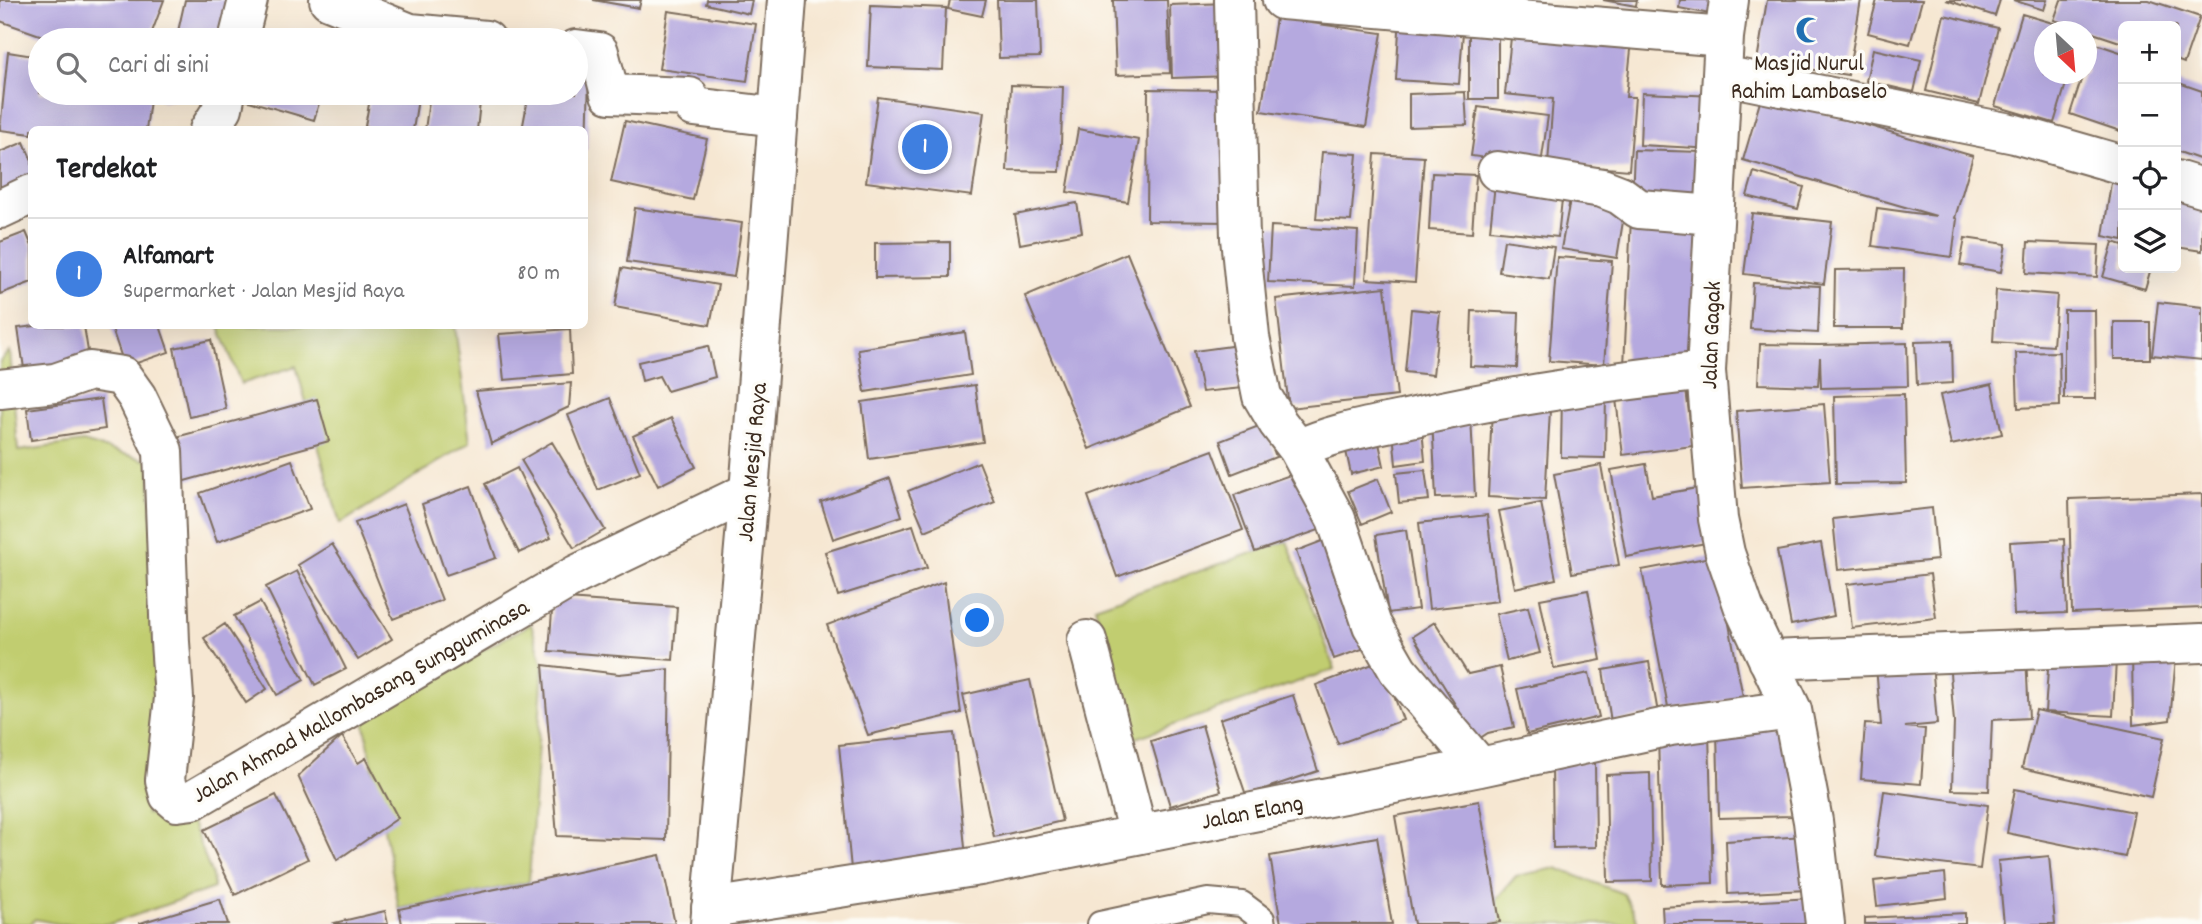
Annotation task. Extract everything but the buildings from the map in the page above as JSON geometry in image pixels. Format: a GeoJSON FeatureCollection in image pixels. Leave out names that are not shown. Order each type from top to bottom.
{"type":"FeatureCollection","features":[{"type":"Feature","properties":{"kind":"street"},"geometry":{"type":"LineString","coordinates":[[242,28],[248,0]]}},
{"type":"Feature","properties":{"kind":"street"},"geometry":{"type":"LineString","coordinates":[[329,0],[398,28]]}},
{"type":"Feature","properties":{"kind":"street","name":"Jalan Mesjid Raya"},"geometry":{"type":"LineString","coordinates":[[710,916],[749,492],[787,0]]}},
{"type":"Feature","properties":{"kind":"street"},"geometry":{"type":"LineString","coordinates":[[1234,0],[1240,238],[1250,337],[1262,396],[1298,449],[1336,519],[1372,625],[1385,648],[1398,670],[1480,767]]}},
{"type":"Feature","properties":{"kind":"street"},"geometry":{"type":"LineString","coordinates":[[1282,0],[1724,37]]}},
{"type":"Feature","properties":{"kind":"street","name":"Jalan Gagak"},"geometry":{"type":"LineString","coordinates":[[1729,0],[1724,37],[1706,371],[1718,519],[1724,553],[1744,608],[1792,710],[1813,821],[1825,924]]}},
{"type":"Feature","properties":{"kind":"street"},"geometry":{"type":"LineString","coordinates":[[588,51],[599,52],[610,94],[689,97],[694,107],[778,117]]}},
{"type":"Feature","properties":{"kind":"street"},"geometry":{"type":"LineString","coordinates":[[1722,75],[2015,134],[2118,164]]}},
{"type":"Feature","properties":{"kind":"street"},"geometry":{"type":"LineString","coordinates":[[212,126],[224,105]]}},
{"type":"Feature","properties":{"kind":"street"},"geometry":{"type":"LineString","coordinates":[[1497,171],[1602,188],[1620,195],[1639,209],[1714,215]]}},
{"type":"Feature","properties":{"kind":"street"},"geometry":{"type":"LineString","coordinates":[[2181,182],[2202,188]]}},
{"type":"Feature","properties":{"kind":"street"},"geometry":{"type":"LineString","coordinates":[[0,209],[28,196]]}},
{"type":"Feature","properties":{"kind":"street","name":"Jalan Ahmad Mallombasang Sungguminasa"},"geometry":{"type":"LineString","coordinates":[[0,389],[55,383],[90,371],[122,376],[137,397],[163,451],[168,616],[174,698],[165,779],[169,795],[177,802],[193,800],[576,575],[749,492]]}},
{"type":"Feature","properties":{"kind":"street"},"geometry":{"type":"LineString","coordinates":[[1298,449],[1321,438],[1466,405],[1587,384],[1706,371]]}},
{"type":"Feature","properties":{"kind":"street"},"geometry":{"type":"LineString","coordinates":[[1087,640],[1138,834]]}},
{"type":"Feature","properties":{"kind":"street"},"geometry":{"type":"LineString","coordinates":[[1768,660],[2202,643]]}},
{"type":"Feature","properties":{"kind":"street","name":"Jalan Elang"},"geometry":{"type":"LineString","coordinates":[[710,916],[980,866],[1480,767],[1671,726],[1792,710]]}},
{"type":"Feature","properties":{"kind":"lane"},"geometry":{"type":"LineString","coordinates":[[1100,924],[1208,901],[1242,904],[1262,919],[1263,924]]}},
{"type":"Feature","properties":{"kind":"green space"},"geometry":{"type":"Polygon","coordinates":[[[220,329],[455,329],[470,442],[340,524],[296,366],[241,384],[220,329]]]}},
{"type":"Feature","properties":{"kind":"green space"},"geometry":{"type":"Polygon","coordinates":[[[10,351],[18,451],[83,442],[149,461],[159,647],[146,814],[190,818],[214,888],[110,924],[59,924],[35,919],[31,924],[0,924],[0,361],[10,351]]]}},
{"type":"Feature","properties":{"kind":"green space"},"geometry":{"type":"Polygon","coordinates":[[[1287,541],[1335,669],[1133,739],[1095,607],[1287,541]]]}},
{"type":"Feature","properties":{"kind":"green space"},"geometry":{"type":"Polygon","coordinates":[[[531,624],[543,665],[529,882],[399,909],[363,715],[531,624]]]}},
{"type":"Feature","properties":{"kind":"green space"},"geometry":{"type":"Polygon","coordinates":[[[1556,868],[1624,894],[1639,924],[1475,924],[1516,876],[1556,868]]]}},
{"type":"Feature","properties":{"kind":"place","name":"Masjid Nurul Rahim Lambaselo"},"geometry":{"type":"Point","coordinates":[1809,30]}},
{"type":"Feature","properties":{"kind":"place","name":"Alfamart"},"geometry":{"type":"Point","coordinates":[925,147]}}]}
